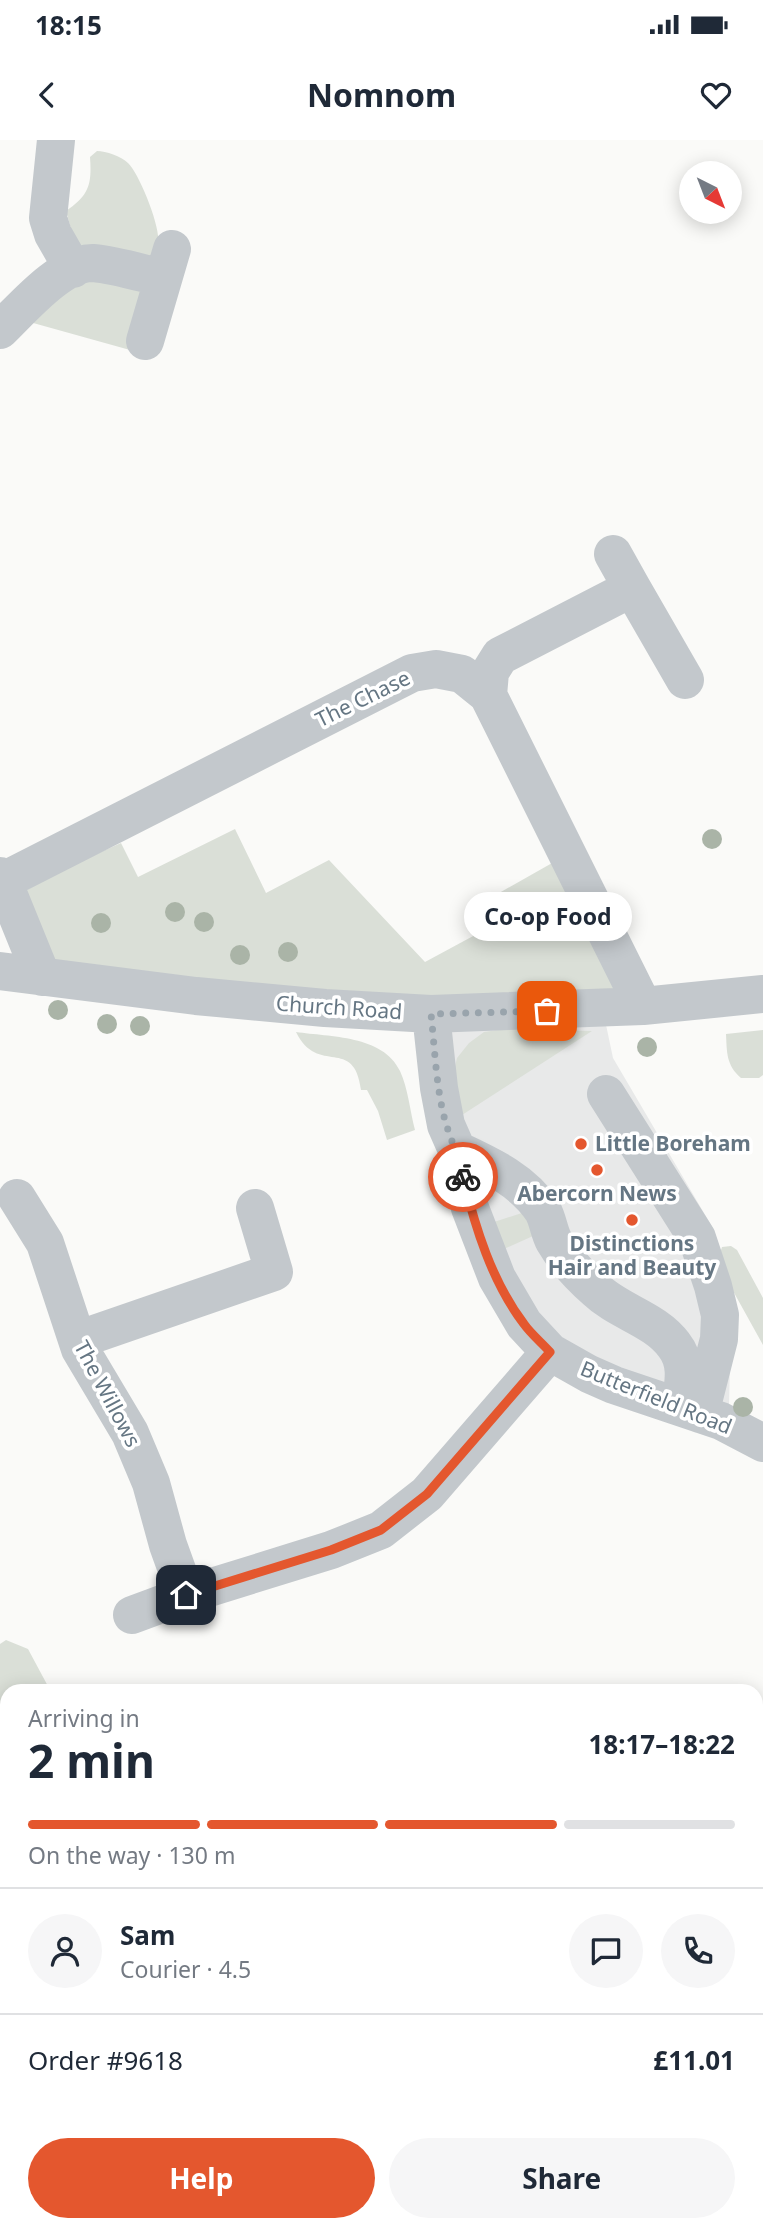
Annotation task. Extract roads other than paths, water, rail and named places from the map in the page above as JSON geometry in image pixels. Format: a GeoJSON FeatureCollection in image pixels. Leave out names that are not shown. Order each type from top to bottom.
{"type":"FeatureCollection","features":[{"type":"Feature","properties":{"kind":"street"},"geometry":{"type":"LineString","coordinates":[[56,140],[48,218],[53,234],[73,269]]}},
{"type":"Feature","properties":{"kind":"street"},"geometry":{"type":"LineString","coordinates":[[0,330],[64,272],[90,263],[168,264],[145,341]]}},
{"type":"Feature","properties":{"kind":"street"},"geometry":{"type":"LineString","coordinates":[[613,554],[685,680]]}},
{"type":"Feature","properties":{"kind":"street"},"geometry":{"type":"LineString","coordinates":[[488,695],[491,672],[500,656],[632,588]]}},
{"type":"Feature","properties":{"kind":"street","name":"The Chase"},"geometry":{"type":"LineString","coordinates":[[42,976],[1,878],[412,673],[436,669],[462,674],[488,695],[643,1006]]}},
{"type":"Feature","properties":{"kind":"street","name":"Church Road"},"geometry":{"type":"LineString","coordinates":[[0,971],[287,1005],[431,1014],[643,1006],[763,994]]}},
{"type":"Feature","properties":{"kind":"street","name":"Butterfield Road"},"geometry":{"type":"LineString","coordinates":[[431,1014],[446,1125],[457,1150],[470,1208],[497,1278],[524,1324],[550,1352],[614,1385],[721,1421],[763,1443]]}},
{"type":"Feature","properties":{"kind":"street"},"geometry":{"type":"LineString","coordinates":[[606,1094],[697,1238],[713,1286],[720,1315],[719,1339],[690,1410]]}},
{"type":"Feature","properties":{"kind":"street"},"geometry":{"type":"LineString","coordinates":[[457,1150],[500,1170],[524,1189],[543,1212],[554,1241],[572,1267],[598,1292],[625,1311],[659,1329],[676,1346],[684,1363],[690,1410]]}},
{"type":"Feature","properties":{"kind":"street","name":"The Willows"},"geometry":{"type":"LineString","coordinates":[[18,1198],[45,1243],[77,1340],[130,1433],[151,1483],[168,1545],[186,1595]]}},
{"type":"Feature","properties":{"kind":"street"},"geometry":{"type":"LineString","coordinates":[[77,1340],[274,1272],[255,1208]]}},
{"type":"Feature","properties":{"kind":"street"},"geometry":{"type":"LineString","coordinates":[[132,1615],[186,1595],[331,1550],[381,1530],[427,1494],[550,1352]]}},
{"type":"Feature","properties":{"kind":"place","name":"Co-op Food"},"geometry":{"type":"Point","coordinates":[547,1011]}},
{"type":"Feature","properties":{"kind":"place","name":"Little Boreham"},"geometry":{"type":"Point","coordinates":[581,1144]}},
{"type":"Feature","properties":{"kind":"place","name":"Abercorn News"},"geometry":{"type":"Point","coordinates":[597,1170]}},
{"type":"Feature","properties":{"kind":"place","name":"Distinctions Hair and Beauty"},"geometry":{"type":"Point","coordinates":[632,1220]}}]}
